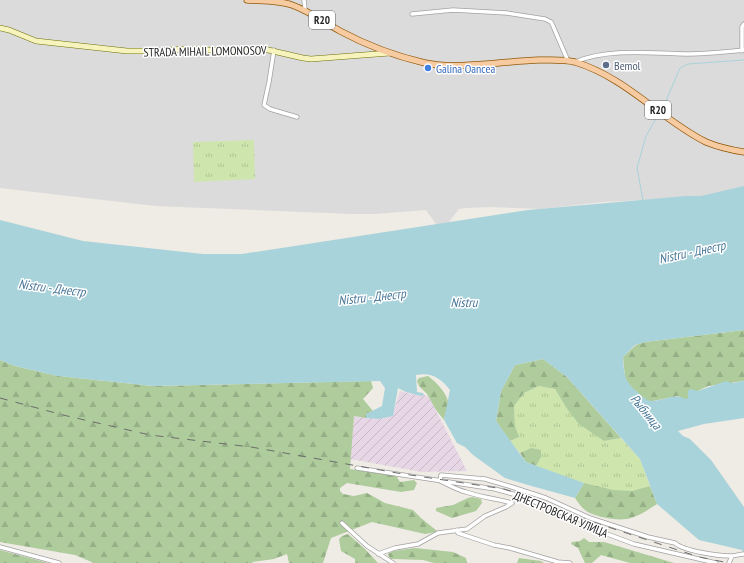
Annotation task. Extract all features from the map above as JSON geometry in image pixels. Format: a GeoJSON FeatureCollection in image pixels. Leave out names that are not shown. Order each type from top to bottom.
{"type":"FeatureCollection","features":[{"type":"Feature","properties":{"kind":"main road","name":"R20"},"geometry":{"type":"LineString","coordinates":[[247,0],[281,2],[305,10],[352,37],[392,53]]}},
{"type":"Feature","properties":{"kind":"main road","name":"STRADA MIHAIL LOMONOSOV"},"geometry":{"type":"LineString","coordinates":[[0,28],[36,41],[127,51],[149,52],[186,49],[227,51],[258,49],[274,50],[296,57],[311,58],[392,53],[425,63],[444,65],[533,60],[571,62]]}},
{"type":"Feature","properties":{"kind":"main road","name":"R20"},"geometry":{"type":"LineString","coordinates":[[571,62],[608,76],[706,142],[727,149],[744,152]]}},
{"type":"Feature","properties":{"kind":"street"},"geometry":{"type":"LineString","coordinates":[[304,0],[305,10]]}},
{"type":"Feature","properties":{"kind":"street"},"geometry":{"type":"LineString","coordinates":[[412,14],[453,10],[507,13],[545,19],[551,22],[571,62]]}},
{"type":"Feature","properties":{"kind":"street"},"geometry":{"type":"LineString","coordinates":[[743,50],[742,27],[744,24]]}},
{"type":"Feature","properties":{"kind":"street"},"geometry":{"type":"LineString","coordinates":[[274,50],[264,105],[270,109],[297,117]]}},
{"type":"Feature","properties":{"kind":"street","name":"STRADA MIHAIL LOMONOSOV"},"geometry":{"type":"LineString","coordinates":[[571,62],[588,57],[617,53],[687,54],[743,50]]}},
{"type":"Feature","properties":{"kind":"street","name":"ДНЕСТРОВСКАЯ УЛИЦА"},"geometry":{"type":"LineString","coordinates":[[357,468],[440,482],[469,484],[520,496],[590,524],[591,528],[634,544],[716,563]]}},
{"type":"Feature","properties":{"kind":"street"},"geometry":{"type":"LineString","coordinates":[[378,554],[395,548],[418,544],[438,533],[467,528],[485,516],[512,503],[450,487],[448,484],[440,482],[442,475],[485,479],[512,486],[546,498],[590,518],[648,537],[676,543],[678,546],[693,551],[732,556],[743,554]]}},
{"type":"Feature","properties":{"kind":"street"},"geometry":{"type":"LineString","coordinates":[[342,523],[367,546],[393,563]]}},
{"type":"Feature","properties":{"kind":"street"},"geometry":{"type":"LineString","coordinates":[[457,530],[458,532],[494,545],[510,548],[558,562],[570,563]]}},
{"type":"Feature","properties":{"kind":"street"},"geometry":{"type":"LineString","coordinates":[[0,546],[59,563]]}},
{"type":"Feature","properties":{"kind":"street"},"geometry":{"type":"LineString","coordinates":[[729,563],[732,556]]}},
{"type":"Feature","properties":{"kind":"shaded area"},"geometry":{"type":"Polygon","coordinates":[[[0,0],[744,0],[744,188],[701,197],[603,202],[541,209],[490,207],[466,208],[459,209],[447,226],[438,227],[426,210],[375,214],[353,214],[155,206],[0,188],[0,0]]]}},
{"type":"Feature","properties":{"kind":"shaded area"},"geometry":{"type":"Polygon","coordinates":[[[400,391],[429,397],[467,471],[422,472],[350,459],[354,416],[379,419],[392,416],[400,391]]]}},
{"type":"Feature","properties":{"kind":"green space"},"geometry":{"type":"Polygon","coordinates":[[[254,140],[255,179],[194,182],[193,142],[254,140]]]}},
{"type":"Feature","properties":{"kind":"green space"},"geometry":{"type":"Polygon","coordinates":[[[744,330],[744,381],[708,386],[698,391],[688,391],[688,399],[678,396],[647,401],[631,387],[625,378],[623,357],[636,345],[645,342],[744,330]]]}},
{"type":"Feature","properties":{"kind":"green space"},"geometry":{"type":"Polygon","coordinates":[[[543,359],[567,377],[621,438],[604,441],[579,424],[567,409],[555,389],[539,386],[524,393],[514,406],[515,426],[519,437],[510,441],[496,421],[501,391],[515,365],[543,359]]]}},
{"type":"Feature","properties":{"kind":"green space"},"geometry":{"type":"Polygon","coordinates":[[[0,360],[15,366],[58,376],[153,386],[371,381],[373,388],[363,399],[373,411],[366,414],[366,418],[354,416],[350,469],[393,475],[397,477],[400,482],[414,480],[417,483],[414,490],[401,492],[347,483],[340,488],[340,491],[343,494],[354,496],[367,493],[385,503],[413,510],[437,531],[425,534],[372,522],[331,538],[323,563],[289,563],[287,554],[274,559],[252,562],[253,563],[94,563],[75,555],[0,542],[0,360]]]}},
{"type":"Feature","properties":{"kind":"green space"},"geometry":{"type":"Polygon","coordinates":[[[428,376],[440,387],[448,401],[444,420],[436,410],[427,394],[419,386],[417,381],[419,378],[428,376]]]}},
{"type":"Feature","properties":{"kind":"green space"},"geometry":{"type":"Polygon","coordinates":[[[539,386],[555,389],[567,409],[604,441],[621,438],[640,459],[650,486],[632,491],[609,490],[596,487],[536,466],[541,457],[531,448],[520,453],[510,441],[519,437],[515,426],[514,406],[524,393],[539,386]]]}},
{"type":"Feature","properties":{"kind":"green space"},"geometry":{"type":"Polygon","coordinates":[[[531,448],[541,450],[541,457],[536,466],[526,462],[520,453],[531,448]]]}},
{"type":"Feature","properties":{"kind":"green space"},"geometry":{"type":"Polygon","coordinates":[[[584,483],[613,490],[632,491],[650,486],[657,504],[645,512],[626,519],[614,519],[594,515],[585,510],[575,498],[584,483]]]}},
{"type":"Feature","properties":{"kind":"green space"},"geometry":{"type":"Polygon","coordinates":[[[472,497],[481,499],[482,503],[476,511],[452,518],[436,511],[436,508],[453,505],[472,497]]]}},
{"type":"Feature","properties":{"kind":"green space"},"geometry":{"type":"Polygon","coordinates":[[[348,534],[378,563],[355,563],[355,559],[341,551],[339,539],[348,534]]]}},
{"type":"Feature","properties":{"kind":"green space"},"geometry":{"type":"Polygon","coordinates":[[[584,538],[589,542],[604,542],[674,563],[630,563],[601,555],[592,563],[585,563],[578,548],[571,544],[572,542],[580,541],[584,538]]]}},
{"type":"Feature","properties":{"kind":"green space"},"geometry":{"type":"Polygon","coordinates":[[[415,548],[453,552],[466,558],[467,563],[434,563],[423,560],[390,559],[388,554],[393,551],[415,548]]]}},
{"type":"Feature","properties":{"kind":"green space"},"geometry":{"type":"Polygon","coordinates":[[[0,550],[48,563],[0,563],[0,550]]]}},
{"type":"Feature","properties":{"kind":"green space"},"geometry":{"type":"Polygon","coordinates":[[[519,558],[541,561],[544,563],[517,563],[519,558]]]}},
{"type":"Feature","properties":{"kind":"water","name":"Nistru"},"geometry":{"type":"Polygon","coordinates":[[[744,186],[744,330],[645,342],[635,345],[623,357],[626,379],[644,398],[650,401],[674,397],[682,397],[685,399],[688,398],[688,391],[690,389],[698,391],[726,381],[732,383],[744,381],[744,418],[704,424],[678,431],[683,436],[690,439],[711,460],[744,507],[744,553],[742,550],[699,540],[657,504],[640,459],[567,377],[543,359],[515,365],[501,391],[496,421],[526,462],[584,483],[575,498],[505,478],[473,455],[465,447],[457,443],[444,420],[450,390],[443,382],[431,375],[416,375],[417,392],[423,393],[424,395],[421,396],[406,392],[398,388],[393,416],[379,419],[366,418],[366,414],[382,406],[385,388],[380,381],[153,386],[58,376],[15,366],[0,360],[0,220],[83,241],[203,254],[242,254],[528,210],[686,196],[701,196],[744,186]]]}},
{"type":"Feature","properties":{"kind":"waterway"},"geometry":{"type":"LineString","coordinates":[[663,108],[680,68],[688,64],[744,60]]}},
{"type":"Feature","properties":{"kind":"waterway"},"geometry":{"type":"LineString","coordinates":[[643,200],[637,168],[646,136],[657,117]]}},
{"type":"Feature","properties":{"kind":"railway"},"geometry":{"type":"LineString","coordinates":[[0,398],[63,415],[150,435],[251,447],[397,473],[504,489],[527,496],[584,519],[699,557],[729,563]]}},
{"type":"Feature","properties":{"kind":"place","name":"Bemol"},"geometry":{"type":"Point","coordinates":[606,65]}},
{"type":"Feature","properties":{"kind":"place","name":"Galina Oancea"},"geometry":{"type":"Point","coordinates":[428,68]}},
{"type":"Feature","properties":{"kind":"water label","name":"Nistru - Днестр"},"geometry":{"type":"Point","coordinates":[692,252]}},
{"type":"Feature","properties":{"kind":"water label","name":"Nistru - Днестр"},"geometry":{"type":"Point","coordinates":[52,288]}},
{"type":"Feature","properties":{"kind":"water label","name":"Nistru - Днестр"},"geometry":{"type":"Point","coordinates":[372,297]}},
{"type":"Feature","properties":{"kind":"water label","name":"Рыбница"},"geometry":{"type":"Point","coordinates":[646,412]}}]}
